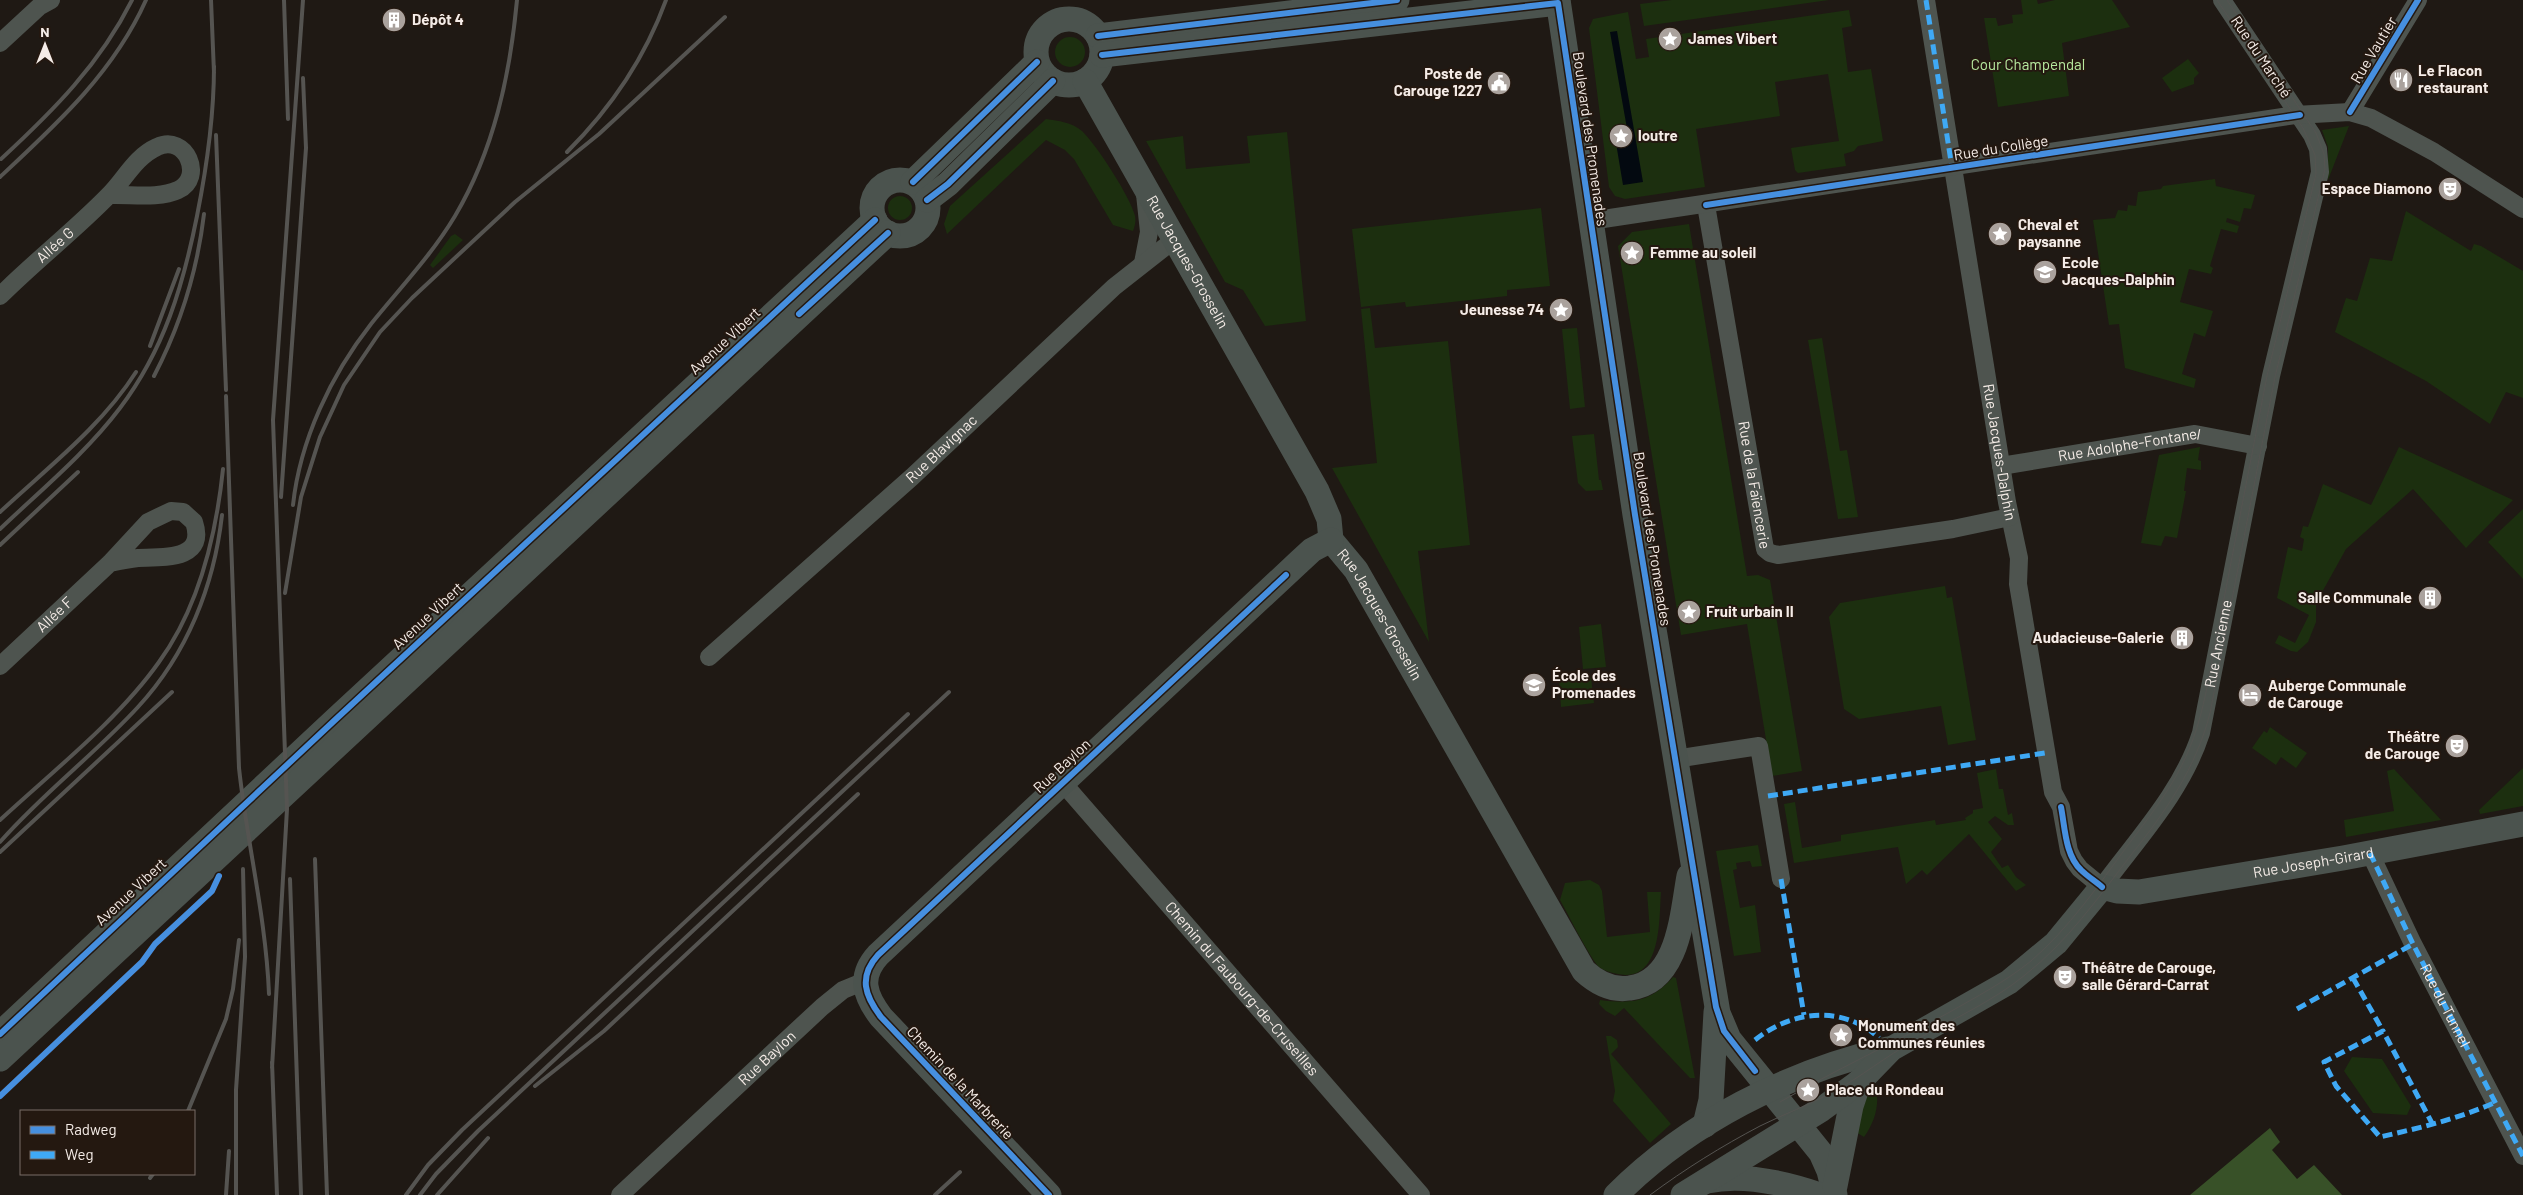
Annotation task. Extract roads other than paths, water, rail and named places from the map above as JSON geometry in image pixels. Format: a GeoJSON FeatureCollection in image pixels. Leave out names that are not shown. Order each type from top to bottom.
{"type":"FeatureCollection","features":[{"type":"Feature","properties":{"kind":"main road"},"geometry":{"type":"LineString","coordinates":[[1100,45],[1397,0]]}},
{"type":"Feature","properties":{"kind":"main road"},"geometry":{"type":"LineString","coordinates":[[1100,45],[1558,2]]}},
{"type":"Feature","properties":{"kind":"main road","name":"Boulevard des Promenades"},"geometry":{"type":"LineString","coordinates":[[1558,2],[1590,221],[1716,1007],[1724,1031],[1762,1080]]}},
{"type":"Feature","properties":{"kind":"main road"},"geometry":{"type":"LineString","coordinates":[[1077,10],[1100,45],[1098,68],[1085,81],[1069,85],[1053,81],[1043,73],[1037,62],[1036,45],[1044,30],[1077,10]]}},
{"type":"Feature","properties":{"kind":"main road"},"geometry":{"type":"LineString","coordinates":[[920,191],[1037,62]]}},
{"type":"Feature","properties":{"kind":"main road"},"geometry":{"type":"LineString","coordinates":[[920,191],[928,216],[918,230],[903,236],[882,226],[873,213],[874,199],[884,185],[896,180],[920,191],[948,184],[1053,81]]}},
{"type":"Feature","properties":{"kind":"main road","name":"Rue Jacques-Grosselin"},"geometry":{"type":"LineString","coordinates":[[1085,81],[1317,491],[1329,520],[1331,540],[1356,570],[1580,966],[1597,982],[1623,989],[1646,983],[1660,972],[1668,961],[1678,935],[1692,862]]}},
{"type":"Feature","properties":{"kind":"main road","name":"Avenue Vibert"},"geometry":{"type":"LineString","coordinates":[[0,1034],[335,720],[882,226]]}},
{"type":"Feature","properties":{"kind":"main road","name":"Avenue Vibert"},"geometry":{"type":"LineString","coordinates":[[0,1059],[882,226]]}},
{"type":"Feature","properties":{"kind":"main road","name":"Rue Baylon"},"geometry":{"type":"LineString","coordinates":[[865,981],[866,972],[878,955],[1312,550],[1331,540]]}},
{"type":"Feature","properties":{"kind":"main road","name":"Rue Joseph-Girard"},"geometry":{"type":"LineString","coordinates":[[2102,887],[2117,891],[2139,892],[2370,853],[2523,824]]}},
{"type":"Feature","properties":{"kind":"main road","name":"Rue Ancienne"},"geometry":{"type":"LineString","coordinates":[[1891,1049],[1992,993],[2022,973],[2056,943],[2102,887]]}},
{"type":"Feature","properties":{"kind":"main road","name":"Chemin de la Marbrerie"},"geometry":{"type":"LineString","coordinates":[[865,981],[869,1001],[881,1017],[1049,1195]]}},
{"type":"Feature","properties":{"kind":"main road"},"geometry":{"type":"LineString","coordinates":[[1704,1125],[1711,1100],[1716,1007]]}},
{"type":"Feature","properties":{"kind":"main road"},"geometry":{"type":"LineString","coordinates":[[1616,1195],[1655,1161],[1704,1125],[1735,1108],[1762,1080],[1891,1049]]}},
{"type":"Feature","properties":{"kind":"main road"},"geometry":{"type":"LineString","coordinates":[[1693,1189],[1798,1124],[1859,1082],[1891,1049]]}},
{"type":"Feature","properties":{"kind":"main road"},"geometry":{"type":"LineString","coordinates":[[1762,1080],[1821,1153],[1830,1193]]}},
{"type":"Feature","properties":{"kind":"main road"},"geometry":{"type":"LineString","coordinates":[[1830,1193],[1859,1082]]}},
{"type":"Feature","properties":{"kind":"main road"},"geometry":{"type":"LineString","coordinates":[[1693,1189],[1720,1178],[1737,1178],[1830,1193]]}},
{"type":"Feature","properties":{"kind":"street"},"geometry":{"type":"LineString","coordinates":[[0,44],[40,6],[51,0]]}},
{"type":"Feature","properties":{"kind":"street","name":"Rue du Marché"},"geometry":{"type":"LineString","coordinates":[[2222,0],[2300,115]]}},
{"type":"Feature","properties":{"kind":"street","name":"Rue Vautier"},"geometry":{"type":"LineString","coordinates":[[2350,112],[2418,0]]}},
{"type":"Feature","properties":{"kind":"street","name":"Rue Jacques-Dalphin"},"geometry":{"type":"LineString","coordinates":[[1927,2],[2001,466],[2010,517],[2015,531],[2019,558],[2018,584],[2053,792],[2061,807],[2069,851],[2074,861],[2080,869],[2102,887]]}},
{"type":"Feature","properties":{"kind":"street"},"geometry":{"type":"LineString","coordinates":[[2350,112],[2361,114],[2389,127],[2523,209]]}},
{"type":"Feature","properties":{"kind":"street","name":"Rue du Collège"},"geometry":{"type":"LineString","coordinates":[[1590,221],[2300,115],[2350,112]]}},
{"type":"Feature","properties":{"kind":"street","name":"Rue Ancienne"},"geometry":{"type":"LineString","coordinates":[[2102,887],[2172,793],[2197,745],[2208,703],[2271,376],[2320,172],[2320,157],[2316,142],[2300,115]]}},
{"type":"Feature","properties":{"kind":"street"},"geometry":{"type":"LineString","coordinates":[[1143,263],[1149,232],[1145,189]]}},
{"type":"Feature","properties":{"kind":"street","name":"Allée G"},"geometry":{"type":"LineString","coordinates":[[0,296],[110,195]]}},
{"type":"Feature","properties":{"kind":"street","name":"Rue de la Faïencerie"},"geometry":{"type":"LineString","coordinates":[[1706,205],[1765,549],[1770,553],[1778,555],[1953,529],[2010,517]]}},
{"type":"Feature","properties":{"kind":"street","name":"Rue Blavignac"},"geometry":{"type":"LineString","coordinates":[[709,657],[912,477],[1042,352],[1143,263],[1175,240]]}},
{"type":"Feature","properties":{"kind":"street","name":"Rue Adolphe-Fontanel"},"geometry":{"type":"LineString","coordinates":[[2001,466],[2195,434],[2258,446]]}},
{"type":"Feature","properties":{"kind":"street","name":"Allée F"},"geometry":{"type":"LineString","coordinates":[[0,666],[110,563]]}},
{"type":"Feature","properties":{"kind":"street"},"geometry":{"type":"LineString","coordinates":[[1675,758],[1759,746],[1781,879]]}},
{"type":"Feature","properties":{"kind":"street","name":"Chemin du Faubourg-de-Cruseilles"},"geometry":{"type":"LineString","coordinates":[[1062,782],[1421,1195]]}},
{"type":"Feature","properties":{"kind":"street","name":"Rue du Tunnel"},"geometry":{"type":"LineString","coordinates":[[2370,853],[2413,944],[2523,1156]]}},
{"type":"Feature","properties":{"kind":"street","name":"Rue Baylon"},"geometry":{"type":"LineString","coordinates":[[620,1195],[822,1007],[843,990],[865,981]]}},
{"type":"Feature","properties":{"kind":"tram line"},"geometry":{"type":"LineString","coordinates":[[1780,1102],[1948,1013],[2001,982],[2031,961],[2058,935],[2083,906],[2156,808],[2177,774],[2194,737],[2206,692],[2267,376],[2316,174],[2315,155],[2303,128],[2217,0]]}},
{"type":"Feature","properties":{"kind":"tram line"},"geometry":{"type":"LineString","coordinates":[[1650,1195],[1690,1167],[1732,1142],[1760,1126],[1833,1092],[1904,1047],[1985,1002],[2025,975],[2055,948],[2094,903],[2168,805],[2197,752],[2210,713],[2275,377],[2325,169],[2324,154],[2316,133],[2227,0]]}},
{"type":"Feature","properties":{"kind":"railway"},"geometry":{"type":"LineString","coordinates":[[1,159],[74,86],[105,45],[132,0]]}},
{"type":"Feature","properties":{"kind":"railway"},"geometry":{"type":"LineString","coordinates":[[0,177],[63,117],[101,74],[118,51],[146,0]]}},
{"type":"Feature","properties":{"kind":"railway"},"geometry":{"type":"LineString","coordinates":[[211,0],[214,73]]}},
{"type":"Feature","properties":{"kind":"railway"},"geometry":{"type":"LineString","coordinates":[[284,0],[288,119]]}},
{"type":"Feature","properties":{"kind":"railway"},"geometry":{"type":"LineString","coordinates":[[272,1068],[287,809],[273,420],[303,0]]}},
{"type":"Feature","properties":{"kind":"railway"},"geometry":{"type":"LineString","coordinates":[[293,505],[297,481],[310,433],[343,365],[371,324],[446,231],[469,191],[490,138],[505,84],[517,0]]}},
{"type":"Feature","properties":{"kind":"railway"},"geometry":{"type":"LineString","coordinates":[[567,152],[598,118],[625,81],[648,42],[666,0]]}},
{"type":"Feature","properties":{"kind":"railway"},"geometry":{"type":"LineString","coordinates":[[285,593],[301,497],[320,437],[344,385],[380,332],[412,298],[515,202],[599,134],[725,17]]}},
{"type":"Feature","properties":{"kind":"railway"},"geometry":{"type":"LineString","coordinates":[[0,529],[63,471],[107,425],[135,386],[160,340],[178,292],[197,216],[209,141],[213,104],[214,66]]}},
{"type":"Feature","properties":{"kind":"railway"},"geometry":{"type":"LineString","coordinates":[[281,497],[306,148],[303,78]]}},
{"type":"Feature","properties":{"kind":"railway"},"geometry":{"type":"LineString","coordinates":[[216,135],[226,390]]}},
{"type":"Feature","properties":{"kind":"railway"},"geometry":{"type":"LineString","coordinates":[[154,376],[164,357],[187,298],[197,257],[204,214]]}},
{"type":"Feature","properties":{"kind":"railway"},"geometry":{"type":"LineString","coordinates":[[150,346],[179,269]]}},
{"type":"Feature","properties":{"kind":"railway"},"geometry":{"type":"LineString","coordinates":[[0,512],[90,429],[107,411],[136,372]]}},
{"type":"Feature","properties":{"kind":"railway"},"geometry":{"type":"LineString","coordinates":[[226,396],[239,768],[264,937],[269,994]]}},
{"type":"Feature","properties":{"kind":"railway"},"geometry":{"type":"LineString","coordinates":[[0,820],[105,725],[143,683],[173,641],[185,618],[203,570],[216,520],[223,469]]}},
{"type":"Feature","properties":{"kind":"railway"},"geometry":{"type":"LineString","coordinates":[[0,545],[78,472]]}},
{"type":"Feature","properties":{"kind":"railway"},"geometry":{"type":"LineString","coordinates":[[0,842],[138,707],[171,665],[184,642],[205,593],[218,541],[222,515]]}},
{"type":"Feature","properties":{"kind":"railway"},"geometry":{"type":"LineString","coordinates":[[0,852],[172,692]]}},
{"type":"Feature","properties":{"kind":"railway"},"geometry":{"type":"LineString","coordinates":[[420,1195],[436,1174],[478,1131],[949,692]]}},
{"type":"Feature","properties":{"kind":"railway"},"geometry":{"type":"LineString","coordinates":[[406,1195],[428,1165],[462,1130],[908,714]]}},
{"type":"Feature","properties":{"kind":"railway"},"geometry":{"type":"LineString","coordinates":[[535,1086],[604,1031],[858,794]]}},
{"type":"Feature","properties":{"kind":"railway"},"geometry":{"type":"LineString","coordinates":[[315,859],[327,1195]]}},
{"type":"Feature","properties":{"kind":"railway"},"geometry":{"type":"LineString","coordinates":[[236,1195],[236,1090],[245,957],[243,869]]}},
{"type":"Feature","properties":{"kind":"railway"},"geometry":{"type":"LineString","coordinates":[[290,879],[301,1195]]}},
{"type":"Feature","properties":{"kind":"railway"},"geometry":{"type":"LineString","coordinates":[[188,1110],[226,1019],[233,989],[239,940]]}},
{"type":"Feature","properties":{"kind":"railway"},"geometry":{"type":"LineString","coordinates":[[272,1062],[277,1195]]}},
{"type":"Feature","properties":{"kind":"railway"},"geometry":{"type":"LineString","coordinates":[[437,1195],[488,1138]]}},
{"type":"Feature","properties":{"kind":"railway"},"geometry":{"type":"LineString","coordinates":[[226,1195],[229,1151]]}},
{"type":"Feature","properties":{"kind":"railway"},"geometry":{"type":"LineString","coordinates":[[935,1195],[960,1172]]}},
{"type":"Feature","properties":{"kind":"place","name":"Dépôt 4"},"geometry":{"type":"Point","coordinates":[394,20]}},
{"type":"Feature","properties":{"kind":"place","name":"James Vibert"},"geometry":{"type":"Point","coordinates":[1670,39]}},
{"type":"Feature","properties":{"kind":"place","name":"Le Flacon restaurant"},"geometry":{"type":"Point","coordinates":[2401,80]}},
{"type":"Feature","properties":{"kind":"place","name":"Poste de Carouge 1227"},"geometry":{"type":"Point","coordinates":[1499,83]}},
{"type":"Feature","properties":{"kind":"place","name":"loutre"},"geometry":{"type":"Point","coordinates":[1621,136]}},
{"type":"Feature","properties":{"kind":"place","name":"Espace Diamono"},"geometry":{"type":"Point","coordinates":[2450,189]}},
{"type":"Feature","properties":{"kind":"place","name":"Cheval et paysanne"},"geometry":{"type":"Point","coordinates":[2000,234]}},
{"type":"Feature","properties":{"kind":"place","name":"Femme au soleil"},"geometry":{"type":"Point","coordinates":[1632,253]}},
{"type":"Feature","properties":{"kind":"place","name":"Ecole Jacques-Dalphin"},"geometry":{"type":"Point","coordinates":[2045,272]}},
{"type":"Feature","properties":{"kind":"place","name":"Jeunesse 74"},"geometry":{"type":"Point","coordinates":[1561,310]}},
{"type":"Feature","properties":{"kind":"place","name":"Salle Communale"},"geometry":{"type":"Point","coordinates":[2430,598]}},
{"type":"Feature","properties":{"kind":"place","name":"Fruit urbain II"},"geometry":{"type":"Point","coordinates":[1689,612]}},
{"type":"Feature","properties":{"kind":"place","name":"Audacieuse-Galerie"},"geometry":{"type":"Point","coordinates":[2182,638]}},
{"type":"Feature","properties":{"kind":"place","name":"École des Promenades"},"geometry":{"type":"Point","coordinates":[1534,685]}},
{"type":"Feature","properties":{"kind":"place","name":"Auberge Communale de Carouge"},"geometry":{"type":"Point","coordinates":[2250,695]}},
{"type":"Feature","properties":{"kind":"place","name":"Théâtre de Carouge"},"geometry":{"type":"Point","coordinates":[2457,746]}},
{"type":"Feature","properties":{"kind":"place","name":"Théâtre de Carouge, salle Gérard-Carrat"},"geometry":{"type":"Point","coordinates":[2065,977]}},
{"type":"Feature","properties":{"kind":"place","name":"Monument des Communes réunies"},"geometry":{"type":"Point","coordinates":[1841,1035]}},
{"type":"Feature","properties":{"kind":"place","name":"Place du Rondeau"},"geometry":{"type":"Point","coordinates":[1808,1090]}},
{"type":"Feature","properties":{"kind":"park label","name":"Cour Champendal"},"geometry":{"type":"Point","coordinates":[2028,65]}}]}
